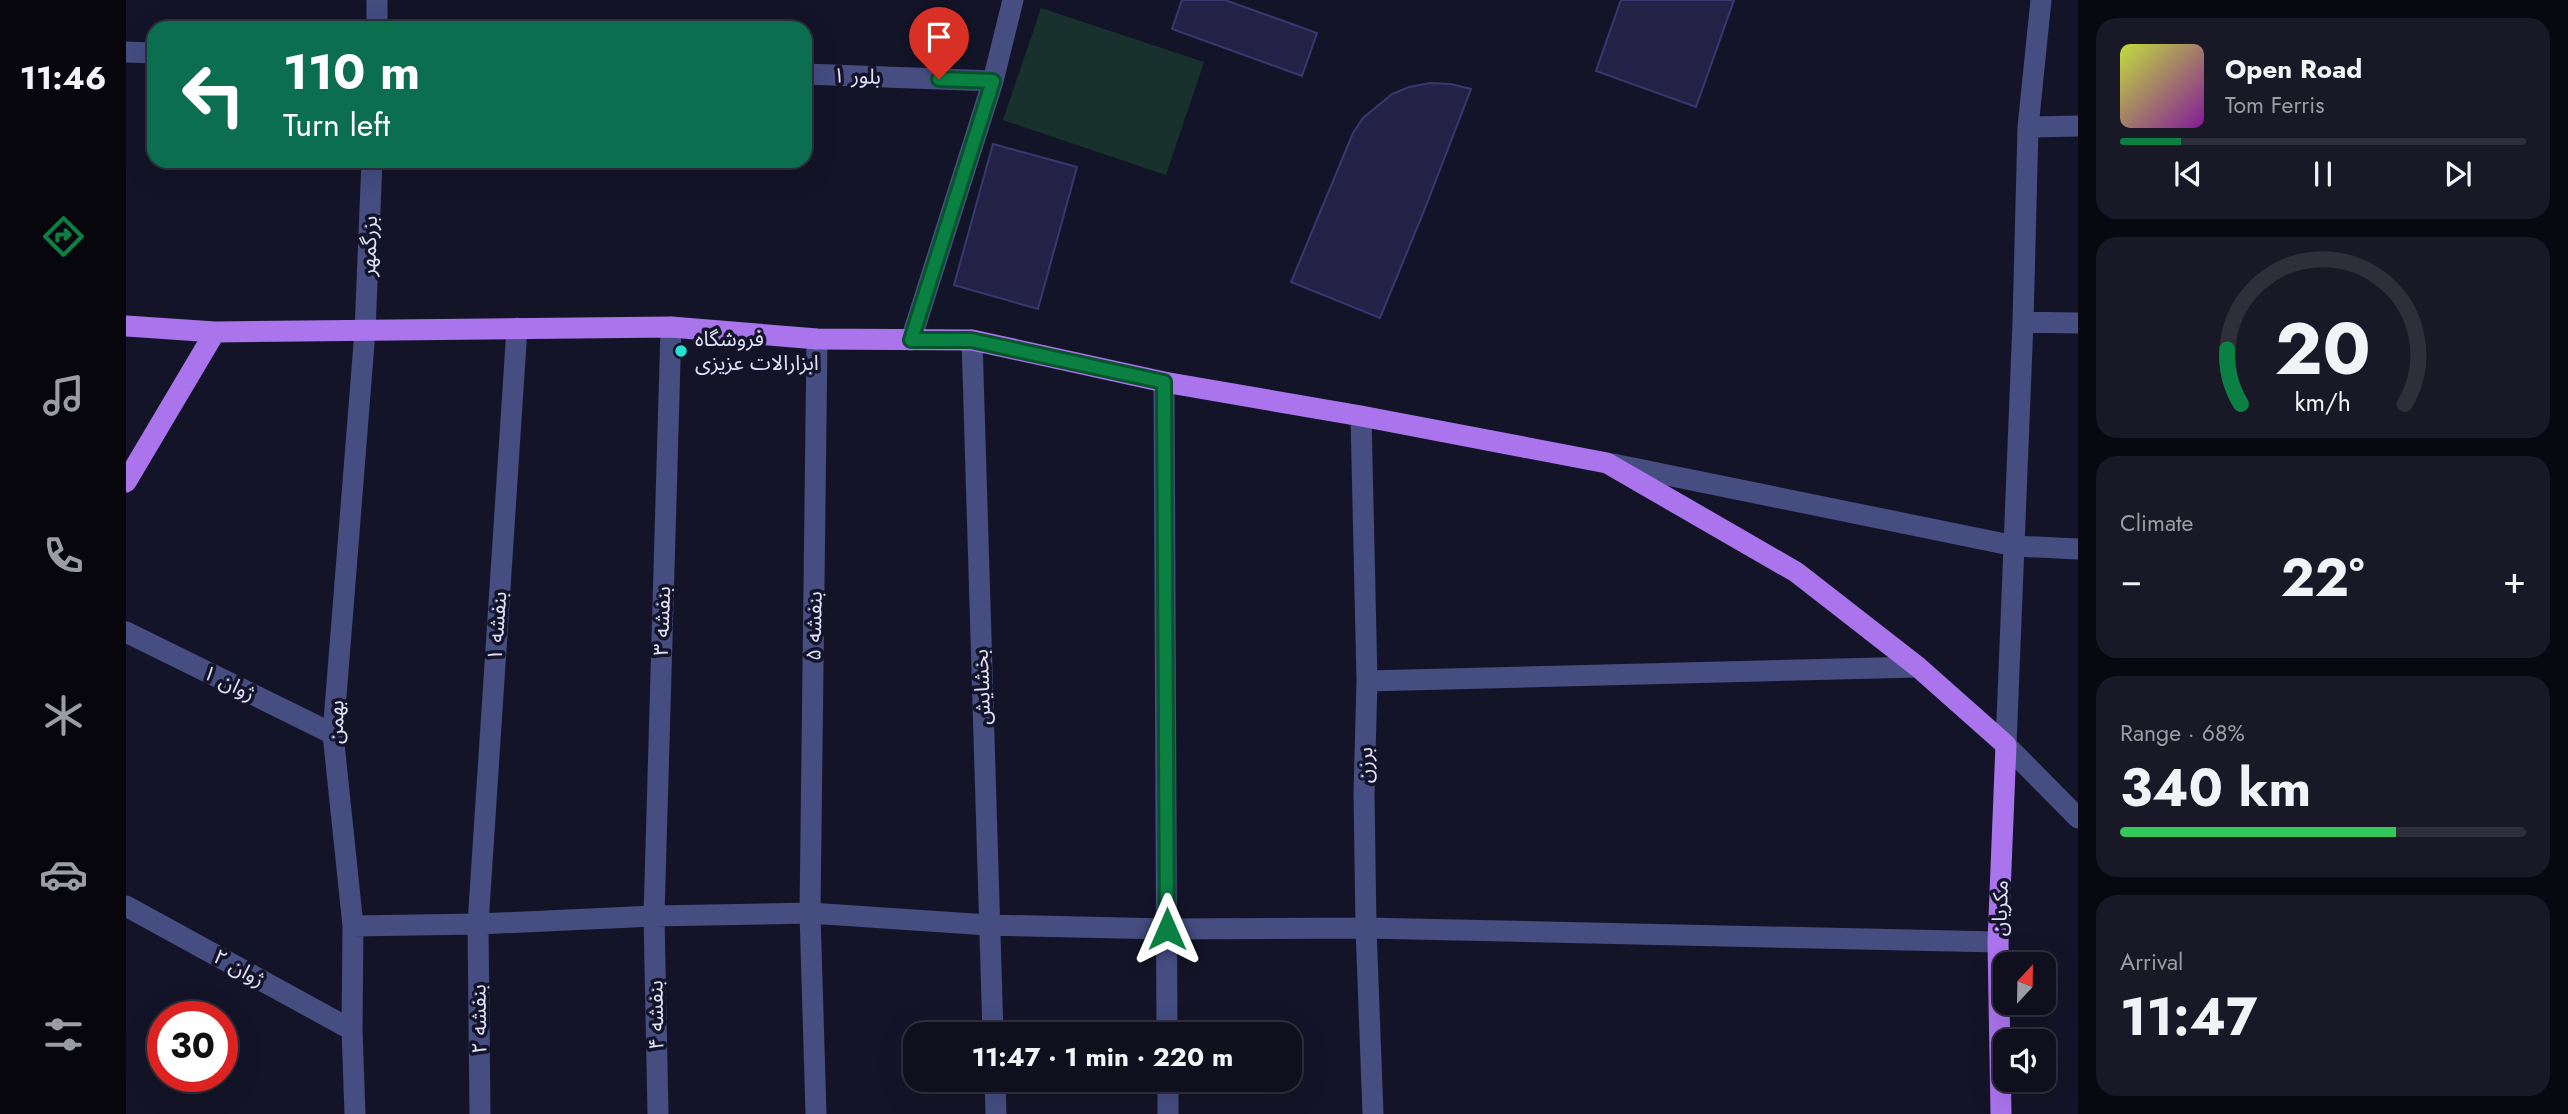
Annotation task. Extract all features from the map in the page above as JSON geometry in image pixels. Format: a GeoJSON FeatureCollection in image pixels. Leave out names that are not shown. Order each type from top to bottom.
{"type":"FeatureCollection","features":[{"type":"Feature","properties":{"kind":"main road"},"geometry":{"type":"LineString","coordinates":[[126,327],[215,332],[671,327],[817,339],[971,340],[1164,382],[1607,463],[1796,572],[1919,667],[2006,745]]}},
{"type":"Feature","properties":{"kind":"main road"},"geometry":{"type":"LineString","coordinates":[[126,482],[215,332]]}},
{"type":"Feature","properties":{"kind":"main road","name":"مکریان"},"geometry":{"type":"LineString","coordinates":[[2001,1114],[1998,942],[2006,745]]}},
{"type":"Feature","properties":{"kind":"street"},"geometry":{"type":"LineString","coordinates":[[377,0],[377,21]]}},
{"type":"Feature","properties":{"kind":"street"},"geometry":{"type":"LineString","coordinates":[[911,340],[993,81],[1013,0]]}},
{"type":"Feature","properties":{"kind":"street"},"geometry":{"type":"LineString","coordinates":[[2041,0],[2028,127],[2006,745],[2078,818]]}},
{"type":"Feature","properties":{"kind":"street"},"geometry":{"type":"LineString","coordinates":[[126,52],[147,53]]}},
{"type":"Feature","properties":{"kind":"street","name":"بلور ۱"},"geometry":{"type":"LineString","coordinates":[[812,74],[993,81]]}},
{"type":"Feature","properties":{"kind":"street"},"geometry":{"type":"LineString","coordinates":[[2028,127],[2078,127]]}},
{"type":"Feature","properties":{"kind":"street","name":"بزرگمهر"},"geometry":{"type":"LineString","coordinates":[[365,331],[372,168]]}},
{"type":"Feature","properties":{"kind":"street"},"geometry":{"type":"LineString","coordinates":[[2023,322],[2078,323]]}},
{"type":"Feature","properties":{"kind":"street","name":"بنفشه ۳"},"geometry":{"type":"LineString","coordinates":[[654,916],[671,327]]}},
{"type":"Feature","properties":{"kind":"street","name":"بنفشه ۱"},"geometry":{"type":"LineString","coordinates":[[478,924],[517,328]]}},
{"type":"Feature","properties":{"kind":"street","name":"بهمن"},"geometry":{"type":"LineString","coordinates":[[355,1114],[352,1030],[353,926],[333,734],[365,331]]}},
{"type":"Feature","properties":{"kind":"street","name":"بنفشه ۵"},"geometry":{"type":"LineString","coordinates":[[816,1114],[810,913],[817,339]]}},
{"type":"Feature","properties":{"kind":"street","name":"بخشایش"},"geometry":{"type":"LineString","coordinates":[[971,340],[992,1022]]}},
{"type":"Feature","properties":{"kind":"street"},"geometry":{"type":"LineString","coordinates":[[1164,382],[1167,1022]]}},
{"type":"Feature","properties":{"kind":"street","name":"برزن"},"geometry":{"type":"LineString","coordinates":[[1361,416],[1367,681],[1364,793],[1366,928],[1373,1114]]}},
{"type":"Feature","properties":{"kind":"street"},"geometry":{"type":"LineString","coordinates":[[1607,463],[2015,546],[2078,549]]}},
{"type":"Feature","properties":{"kind":"street","name":"ژوان ۱"},"geometry":{"type":"LineString","coordinates":[[126,632],[333,734]]}},
{"type":"Feature","properties":{"kind":"street"},"geometry":{"type":"LineString","coordinates":[[1367,681],[1919,667]]}},
{"type":"Feature","properties":{"kind":"street","name":"ژوان ۲"},"geometry":{"type":"LineString","coordinates":[[126,906],[352,1030]]}},
{"type":"Feature","properties":{"kind":"street"},"geometry":{"type":"LineString","coordinates":[[353,926],[810,913],[988,925],[1167,929],[1366,928],[1998,942]]}},
{"type":"Feature","properties":{"kind":"street","name":"بنفشه ۴"},"geometry":{"type":"LineString","coordinates":[[654,916],[658,1114]]}},
{"type":"Feature","properties":{"kind":"street","name":"بنفشه ۲"},"geometry":{"type":"LineString","coordinates":[[478,924],[480,1114]]}},
{"type":"Feature","properties":{"kind":"street"},"geometry":{"type":"LineString","coordinates":[[995,1092],[996,1114]]}},
{"type":"Feature","properties":{"kind":"street"},"geometry":{"type":"LineString","coordinates":[[1168,1092],[1168,1114]]}},
{"type":"Feature","properties":{"kind":"green space"},"geometry":{"type":"Polygon","coordinates":[[[1041,8],[1204,62],[1166,175],[1003,120],[1041,8]]]}},
{"type":"Feature","properties":{"kind":"building"},"geometry":{"type":"Polygon","coordinates":[[[1182,0],[1225,0],[1317,33],[1302,76],[1172,29],[1182,0]]]}},
{"type":"Feature","properties":{"kind":"building"},"geometry":{"type":"Polygon","coordinates":[[[1621,0],[1734,0],[1696,107],[1596,71],[1621,0]]]}},
{"type":"Feature","properties":{"kind":"building"},"geometry":{"type":"Polygon","coordinates":[[[1430,83],[1471,89],[1380,318],[1291,282],[1353,133],[1363,118],[1392,94],[1430,83]]]}},
{"type":"Feature","properties":{"kind":"building"},"geometry":{"type":"Polygon","coordinates":[[[993,144],[1077,167],[1038,309],[954,285],[993,144]]]}},
{"type":"Feature","properties":{"kind":"place","name":"فروشگاه ابزارالات عزیزی"},"geometry":{"type":"Point","coordinates":[681,351]}},
{"type":"Feature","properties":{"kind":"route"},"geometry":{"type":"LineString","coordinates":[[939,79],[993,81],[911,340],[971,340],[1164,382],[1167,929]]}}]}
